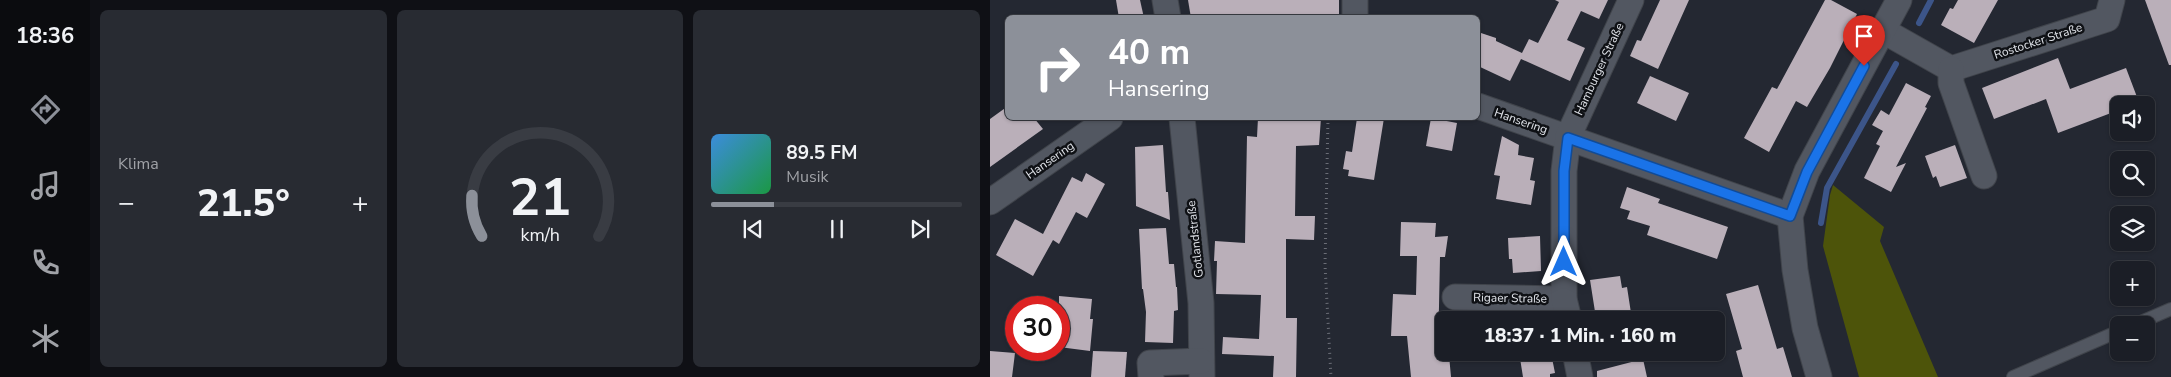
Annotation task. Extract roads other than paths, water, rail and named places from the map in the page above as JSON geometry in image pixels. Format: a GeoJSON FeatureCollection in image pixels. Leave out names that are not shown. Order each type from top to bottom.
{"type":"FeatureCollection","features":[{"type":"Feature","properties":{"kind":"street"},"geometry":{"type":"LineString","coordinates":[[1165,0],[1168,15]]}},
{"type":"Feature","properties":{"kind":"street"},"geometry":{"type":"LineString","coordinates":[[1355,0],[1355,15]]}},
{"type":"Feature","properties":{"kind":"street","name":"Hamburger Straße"},"geometry":{"type":"LineString","coordinates":[[1568,138],[1631,0]]}},
{"type":"Feature","properties":{"kind":"street"},"geometry":{"type":"LineString","coordinates":[[1819,377],[1803,319],[1795,270],[1790,216],[1807,172],[1899,0]]}},
{"type":"Feature","properties":{"kind":"street","name":"Rostocker Straße"},"geometry":{"type":"LineString","coordinates":[[1951,69],[2107,19],[2112,0]]}},
{"type":"Feature","properties":{"kind":"street"},"geometry":{"type":"LineString","coordinates":[[1882,30],[1951,69],[1951,83],[1984,176]]}},
{"type":"Feature","properties":{"kind":"street","name":"Hansering"},"geometry":{"type":"LineString","coordinates":[[1480,107],[1790,216]]}},
{"type":"Feature","properties":{"kind":"street","name":"Hansering"},"geometry":{"type":"LineString","coordinates":[[990,202],[1107,120]]}},
{"type":"Feature","properties":{"kind":"street","name":"Gotlandstraße"},"geometry":{"type":"LineString","coordinates":[[1151,377],[1150,363],[1201,369],[1201,303],[1182,120]]}},
{"type":"Feature","properties":{"kind":"street","name":"Rigaer Straße"},"geometry":{"type":"LineString","coordinates":[[1455,297],[1566,310],[1564,171],[1568,138]]}},
{"type":"Feature","properties":{"kind":"street"},"geometry":{"type":"LineString","coordinates":[[1577,361],[1580,377]]}},
{"type":"Feature","properties":{"kind":"lane"},"geometry":{"type":"LineString","coordinates":[[2155,316],[2171,309]]}},
{"type":"Feature","properties":{"kind":"lane"},"geometry":{"type":"LineString","coordinates":[[2013,377],[2110,336]]}},
{"type":"Feature","properties":{"kind":"waterway"},"geometry":{"type":"LineString","coordinates":[[1919,23],[1931,0]]}},
{"type":"Feature","properties":{"kind":"waterway"},"geometry":{"type":"LineString","coordinates":[[1821,223],[1827,188],[1896,64]]}}]}
